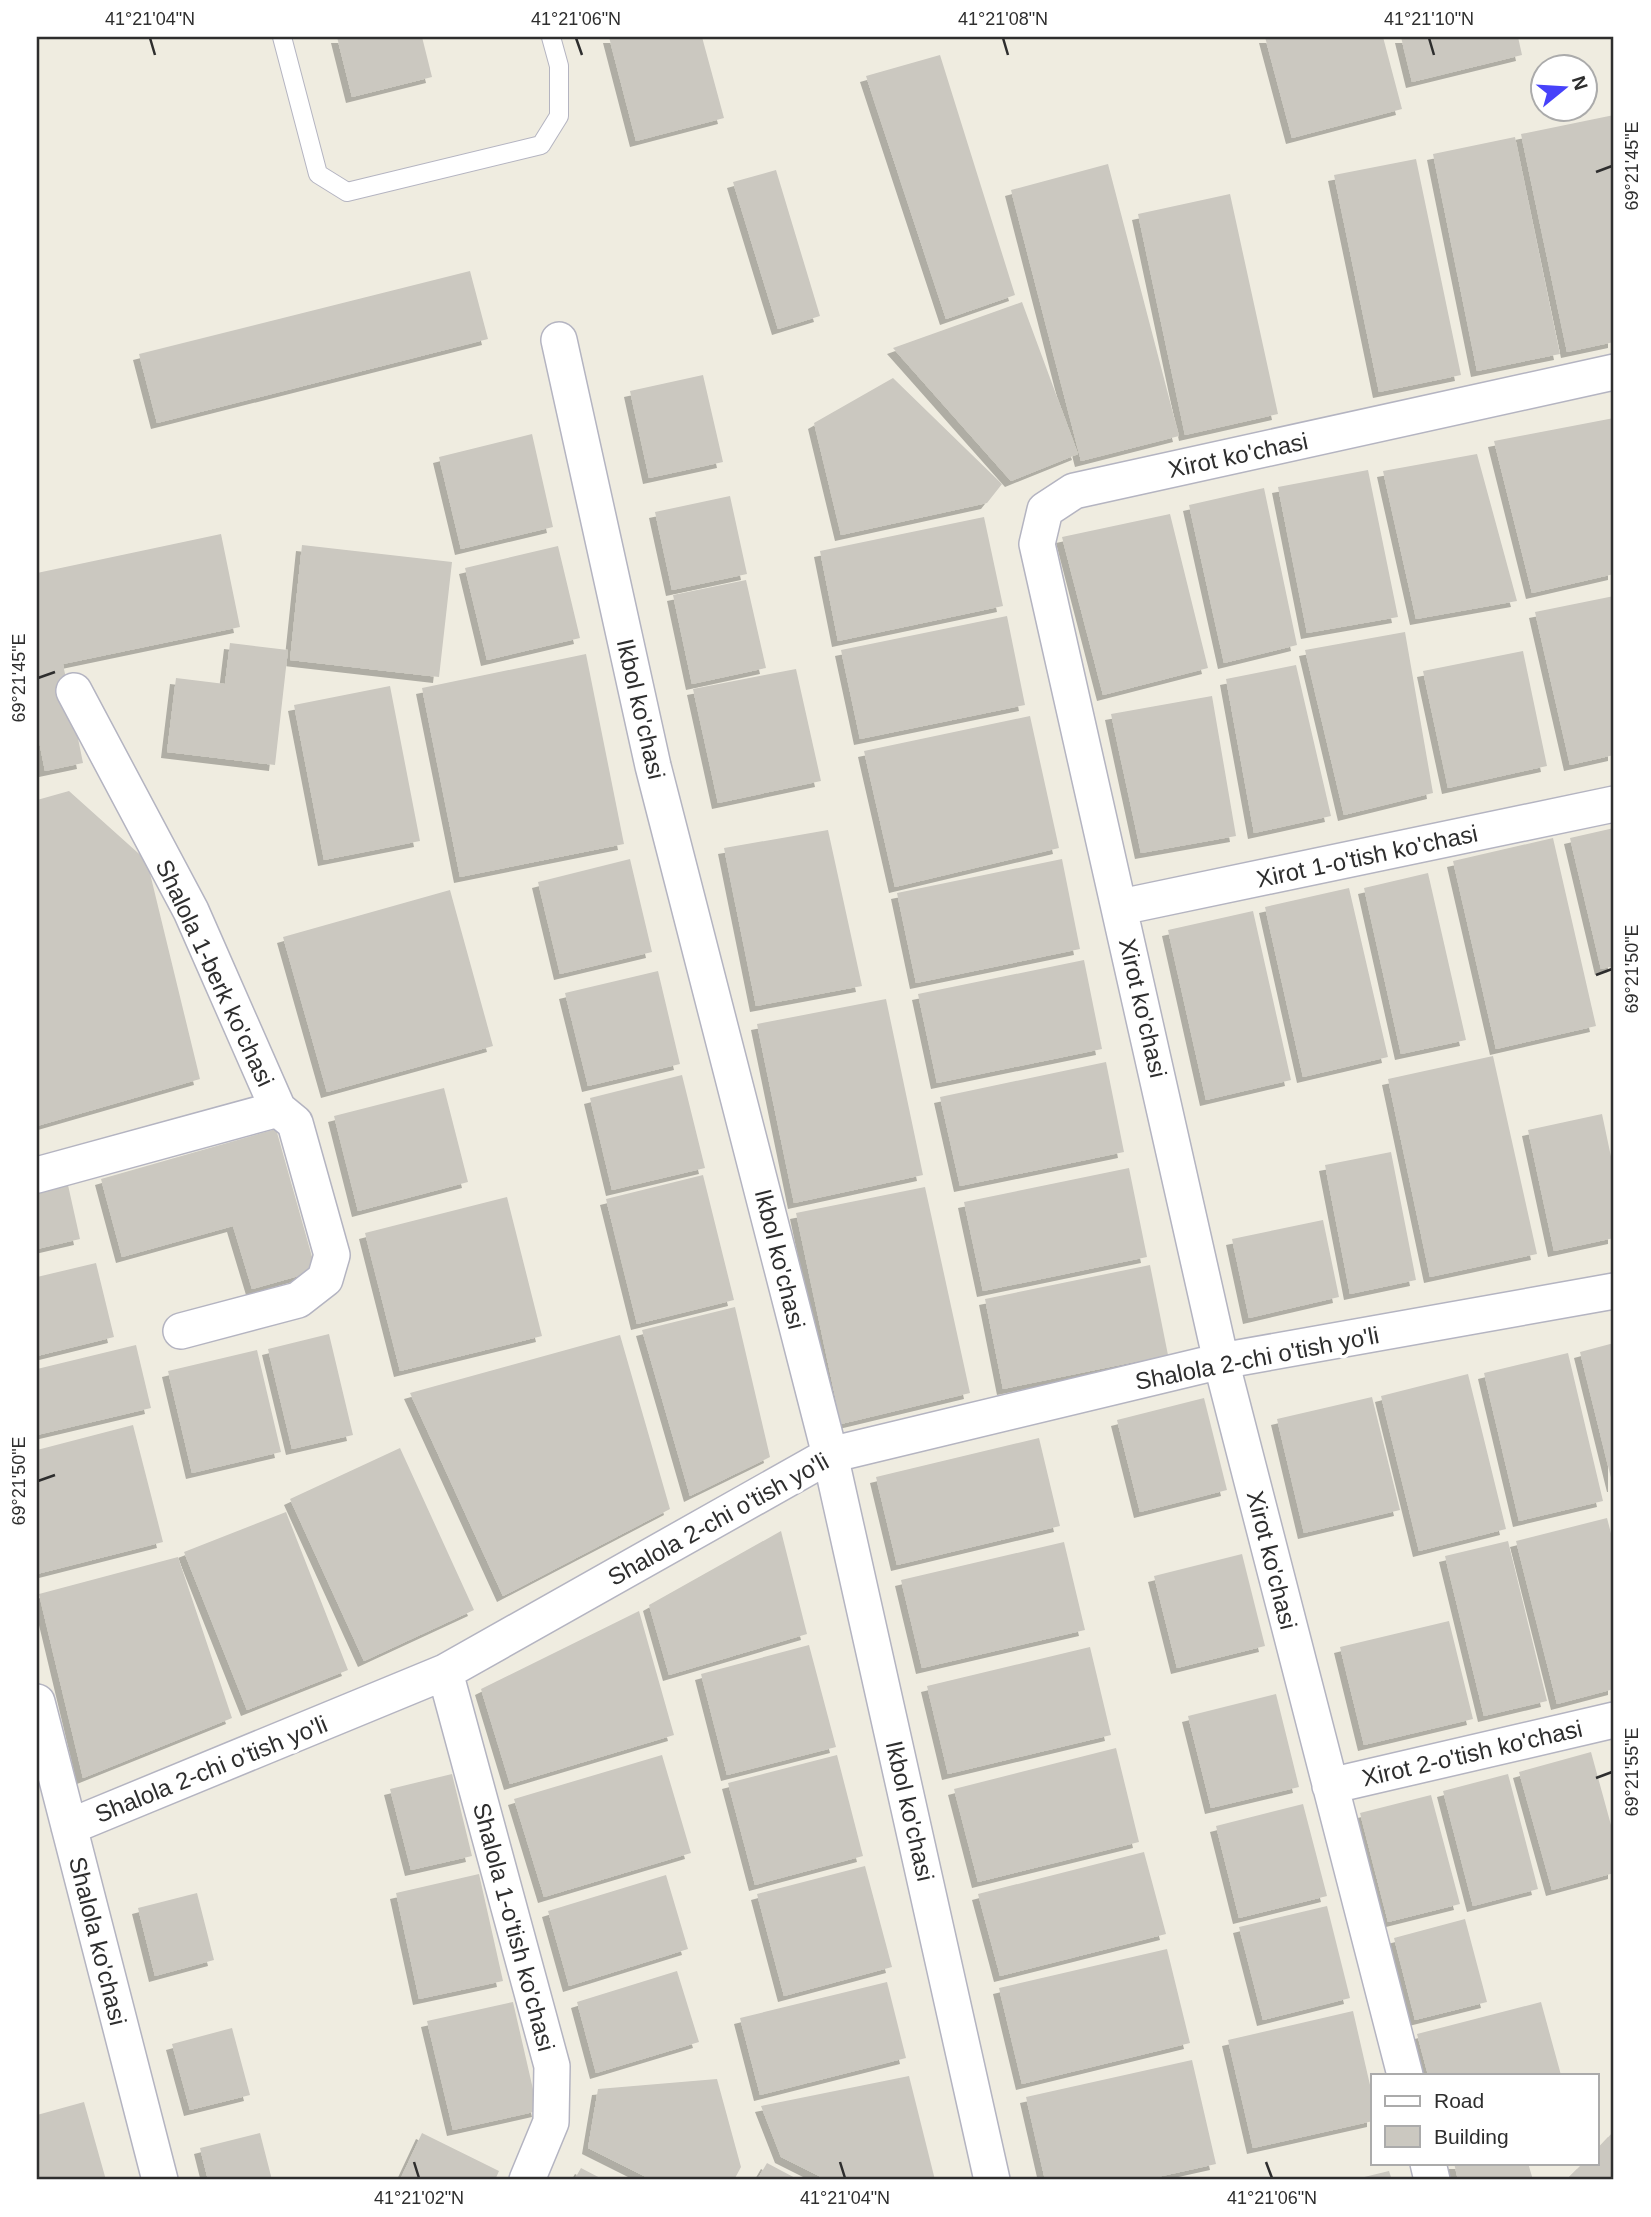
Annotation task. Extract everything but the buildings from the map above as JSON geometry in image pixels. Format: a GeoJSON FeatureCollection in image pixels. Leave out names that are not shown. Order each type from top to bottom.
{"type":"FeatureCollection","features":[{"type":"Feature","properties":{"kind":"street","name":"Ikbol ko'chasi"},"geometry":{"type":"LineString","coordinates":[[559,340],[653,766],[830,1455],[992,2180]]}},
{"type":"Feature","properties":{"kind":"street","name":"Xirot ko'chasi"},"geometry":{"type":"LineString","coordinates":[[1405,2074],[1221,1361],[1121,907],[1037,544],[1045,510],[1074,491],[1614,372]]}},
{"type":"Feature","properties":{"kind":"street","name":"Shalola 1-berk ko'chasi"},"geometry":{"type":"LineString","coordinates":[[37,1175],[278,1109],[191,911],[74,691]]}},
{"type":"Feature","properties":{"kind":"street","name":"Xirot 1-o'tish ko'chasi"},"geometry":{"type":"LineString","coordinates":[[1121,907],[1614,804]]}},
{"type":"Feature","properties":{"kind":"street"},"geometry":{"type":"LineString","coordinates":[[181,1331],[298,1300],[325,1279],[332,1255],[303,1150],[295,1124],[278,1109]]}},
{"type":"Feature","properties":{"kind":"street","name":"Shalola 2-chi o'tish yo'li"},"geometry":{"type":"LineString","coordinates":[[69,1827],[445,1672],[830,1455],[1221,1361],[1614,1291]]}},
{"type":"Feature","properties":{"kind":"street","name":"Shalola 1-o'tish ko'chasi"},"geometry":{"type":"LineString","coordinates":[[445,1672],[552,2066],[551,2122],[527,2180]]}},
{"type":"Feature","properties":{"kind":"street","name":"Shalola ko'chasi"},"geometry":{"type":"LineString","coordinates":[[37,1702],[160,2180]]}},
{"type":"Feature","properties":{"kind":"street","name":"Xirot 2-o'tish ko'chasi"},"geometry":{"type":"LineString","coordinates":[[1330,1786],[1614,1720]]}},
{"type":"Feature","properties":{"kind":"lane"},"geometry":{"type":"LineString","coordinates":[[282,37],[318,174],[347,192],[541,145],[559,116],[559,66],[551,37]]}}]}
